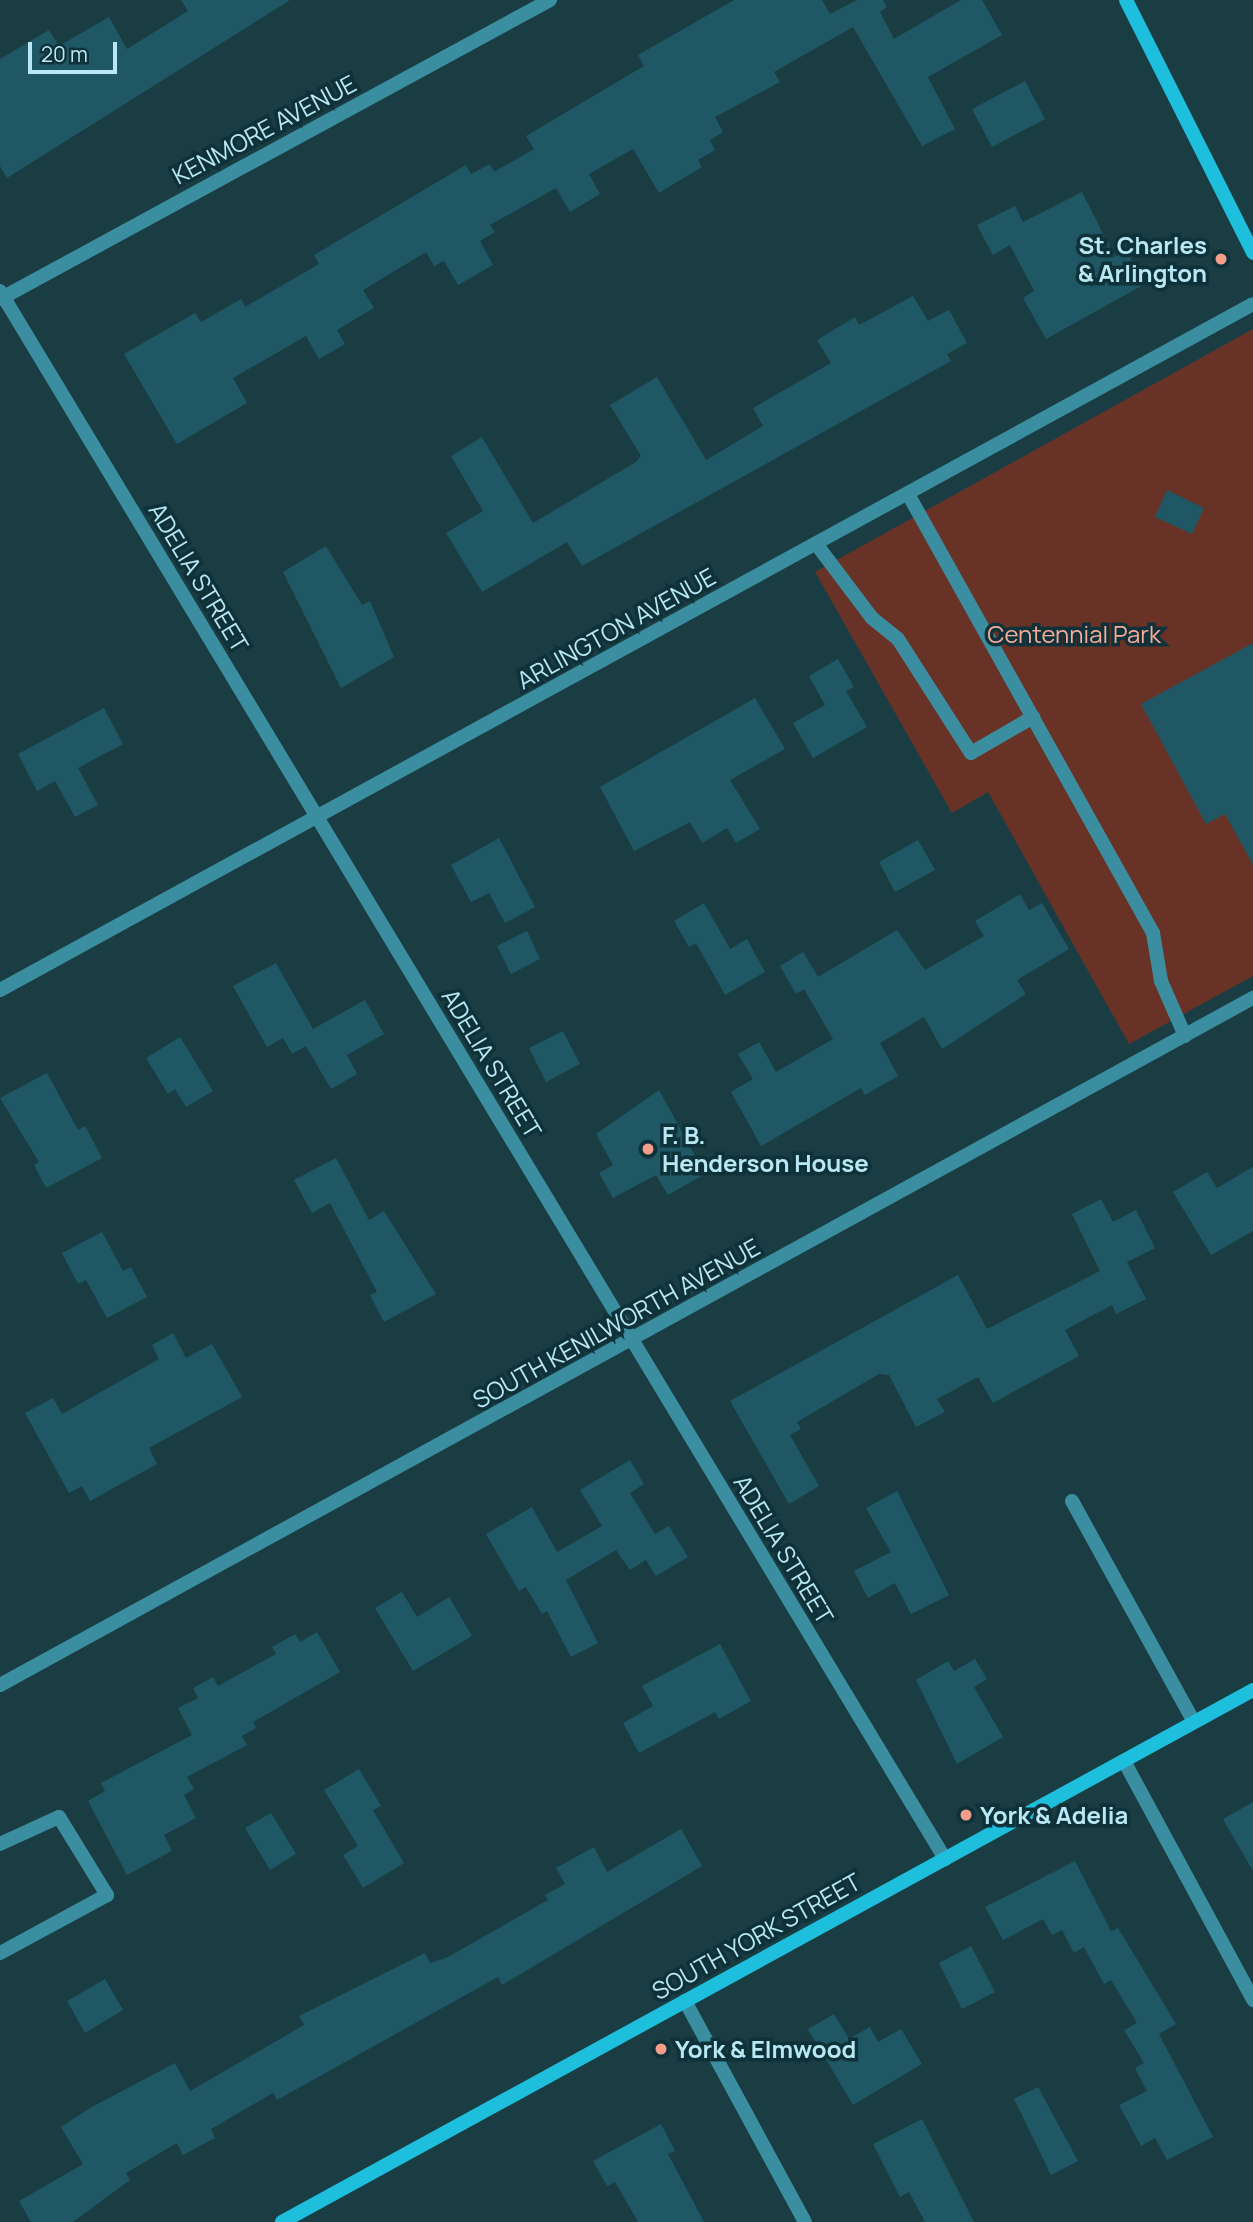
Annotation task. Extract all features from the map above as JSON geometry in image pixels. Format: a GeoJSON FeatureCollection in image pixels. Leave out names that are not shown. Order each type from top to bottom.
{"type":"FeatureCollection","features":[{"type":"Feature","properties":{"kind":"main road"},"geometry":{"type":"LineString","coordinates":[[1126,0],[1253,253]]}},
{"type":"Feature","properties":{"kind":"main road","name":"SOUTH YORK STREET"},"geometry":{"type":"LineString","coordinates":[[282,2222],[1253,1690]]}},
{"type":"Feature","properties":{"kind":"street","name":"KENMORE AVENUE"},"geometry":{"type":"LineString","coordinates":[[1,295],[550,0]]}},
{"type":"Feature","properties":{"kind":"street","name":"ADELIA STREET"},"geometry":{"type":"LineString","coordinates":[[1,295],[944,1859]]}},
{"type":"Feature","properties":{"kind":"street","name":"ARLINGTON AVENUE"},"geometry":{"type":"LineString","coordinates":[[0,990],[1253,304]]}},
{"type":"Feature","properties":{"kind":"street"},"geometry":{"type":"LineString","coordinates":[[908,494],[1153,933],[1161,981],[1185,1036]]}},
{"type":"Feature","properties":{"kind":"street"},"geometry":{"type":"LineString","coordinates":[[817,545],[872,618],[898,639],[971,753],[1033,717]]}},
{"type":"Feature","properties":{"kind":"street","name":"SOUTH KENILWORTH AVENUE"},"geometry":{"type":"LineString","coordinates":[[0,1685],[1253,998]]}},
{"type":"Feature","properties":{"kind":"street"},"geometry":{"type":"LineString","coordinates":[[1072,1501],[1194,1722]]}},
{"type":"Feature","properties":{"kind":"street"},"geometry":{"type":"LineString","coordinates":[[1124,1761],[1253,2000]]}},
{"type":"Feature","properties":{"kind":"street"},"geometry":{"type":"LineString","coordinates":[[0,1844],[59,1817],[107,1895],[0,1953]]}},
{"type":"Feature","properties":{"kind":"street"},"geometry":{"type":"LineString","coordinates":[[685,2001],[805,2222]]}},
{"type":"Feature","properties":{"kind":"green space","name":"Centennial Park"},"geometry":{"type":"Polygon","coordinates":[[[1253,329],[1253,976],[1129,1044],[988,792],[952,813],[815,572],[1253,329]]]}},
{"type":"Feature","properties":{"kind":"building"},"geometry":{"type":"Polygon","coordinates":[[[181,0],[290,0],[7,178],[0,166],[0,59],[49,30],[59,46],[109,17],[127,49],[188,11],[181,0]]]}},
{"type":"Feature","properties":{"kind":"building"},"geometry":{"type":"Polygon","coordinates":[[[734,0],[822,0],[830,14],[857,0],[883,0],[887,7],[880,12],[894,39],[961,0],[982,0],[1002,35],[928,77],[955,129],[922,146],[853,27],[774,72],[780,82],[715,117],[723,132],[710,140],[715,150],[698,160],[702,167],[659,193],[633,149],[589,174],[600,194],[570,212],[556,188],[490,225],[495,232],[480,241],[493,265],[458,285],[444,261],[434,266],[426,252],[363,290],[374,308],[337,330],[345,344],[319,359],[306,336],[233,378],[247,403],[177,444],[124,354],[195,313],[201,322],[241,299],[245,307],[319,264],[314,255],[466,165],[471,174],[490,164],[494,172],[534,149],[526,136],[644,66],[638,55],[734,0]]]}},
{"type":"Feature","properties":{"kind":"building"},"geometry":{"type":"Polygon","coordinates":[[[1025,81],[1045,119],[992,147],[972,109],[1025,81]]]}},
{"type":"Feature","properties":{"kind":"building"},"geometry":{"type":"Polygon","coordinates":[[[1082,192],[1115,257],[1126,250],[1145,284],[1046,339],[1023,298],[1034,291],[1010,245],[993,255],[977,225],[1015,206],[1023,222],[1082,192]]]}},
{"type":"Feature","properties":{"kind":"building"},"geometry":{"type":"Polygon","coordinates":[[[913,296],[928,321],[949,310],[967,343],[947,354],[951,361],[582,566],[567,542],[482,592],[446,533],[483,511],[451,456],[482,437],[533,523],[636,462],[641,456],[610,405],[657,377],[706,460],[763,426],[753,408],[831,363],[817,340],[855,317],[859,325],[913,296]]]}},
{"type":"Feature","properties":{"kind":"building"},"geometry":{"type":"Polygon","coordinates":[[[1167,490],[1204,508],[1192,534],[1155,517],[1167,490]]]}},
{"type":"Feature","properties":{"kind":"building"},"geometry":{"type":"Polygon","coordinates":[[[326,546],[362,605],[370,601],[394,657],[341,688],[283,572],[326,546]]]}},
{"type":"Feature","properties":{"kind":"building"},"geometry":{"type":"Polygon","coordinates":[[[1253,643],[1253,865],[1225,814],[1206,824],[1141,704],[1253,643]]]}},
{"type":"Feature","properties":{"kind":"building"},"geometry":{"type":"Polygon","coordinates":[[[838,659],[854,687],[846,691],[867,727],[813,758],[793,723],[825,705],[809,676],[838,659]]]}},
{"type":"Feature","properties":{"kind":"building"},"geometry":{"type":"Polygon","coordinates":[[[755,698],[785,749],[730,780],[760,829],[736,843],[727,828],[702,843],[690,822],[634,851],[600,787],[755,698]]]}},
{"type":"Feature","properties":{"kind":"building"},"geometry":{"type":"Polygon","coordinates":[[[104,708],[123,744],[78,768],[98,805],[75,817],[55,781],[37,791],[18,754],[104,708]]]}},
{"type":"Feature","properties":{"kind":"building"},"geometry":{"type":"Polygon","coordinates":[[[499,838],[535,907],[505,923],[489,893],[471,902],[451,865],[499,838]]]}},
{"type":"Feature","properties":{"kind":"building"},"geometry":{"type":"Polygon","coordinates":[[[918,840],[935,870],[895,892],[879,862],[918,840]]]}},
{"type":"Feature","properties":{"kind":"building"},"geometry":{"type":"Polygon","coordinates":[[[1020,894],[1029,910],[1042,903],[1069,949],[1017,980],[1026,994],[942,1049],[924,1017],[880,1043],[898,1076],[865,1095],[861,1088],[761,1146],[731,1092],[753,1079],[738,1054],[759,1042],[776,1072],[833,1039],[804,989],[796,994],[780,966],[803,952],[818,977],[897,930],[925,970],[984,936],[975,921],[1020,894]]]}},
{"type":"Feature","properties":{"kind":"building"},"geometry":{"type":"Polygon","coordinates":[[[704,903],[730,949],[747,939],[765,972],[725,995],[696,943],[689,947],[674,921],[704,903]]]}},
{"type":"Feature","properties":{"kind":"building"},"geometry":{"type":"Polygon","coordinates":[[[527,931],[540,959],[511,974],[497,946],[527,931]]]}},
{"type":"Feature","properties":{"kind":"building"},"geometry":{"type":"Polygon","coordinates":[[[276,963],[313,1029],[365,1000],[384,1034],[347,1055],[357,1074],[331,1089],[306,1046],[292,1054],[283,1038],[267,1047],[233,986],[276,963]]]}},
{"type":"Feature","properties":{"kind":"building"},"geometry":{"type":"Polygon","coordinates":[[[563,1031],[580,1064],[546,1082],[529,1048],[563,1031]]]}},
{"type":"Feature","properties":{"kind":"building"},"geometry":{"type":"Polygon","coordinates":[[[180,1037],[213,1091],[186,1107],[175,1089],[168,1094],[146,1058],[180,1037]]]}},
{"type":"Feature","properties":{"kind":"building"},"geometry":{"type":"Polygon","coordinates":[[[47,1073],[78,1130],[85,1126],[102,1158],[46,1188],[34,1165],[39,1162],[0,1098],[47,1073]]]}},
{"type":"Feature","properties":{"kind":"building","name":"F. B. Henderson House"},"geometry":{"type":"Polygon","coordinates":[[[659,1090],[705,1174],[668,1195],[656,1175],[613,1198],[599,1173],[613,1165],[596,1134],[659,1090]]]}},
{"type":"Feature","properties":{"kind":"building"},"geometry":{"type":"Polygon","coordinates":[[[336,1158],[369,1220],[384,1211],[436,1294],[384,1322],[370,1295],[377,1292],[330,1203],[312,1213],[294,1180],[336,1158]]]}},
{"type":"Feature","properties":{"kind":"building"},"geometry":{"type":"Polygon","coordinates":[[[1253,1167],[1253,1231],[1211,1255],[1173,1192],[1207,1172],[1217,1188],[1253,1167]]]}},
{"type":"Feature","properties":{"kind":"building"},"geometry":{"type":"Polygon","coordinates":[[[1101,1199],[1113,1222],[1136,1210],[1155,1248],[1127,1262],[1146,1299],[1116,1314],[1112,1305],[1065,1330],[1079,1356],[993,1403],[978,1377],[937,1399],[945,1412],[916,1427],[889,1375],[879,1374],[797,1422],[801,1429],[790,1435],[819,1486],[789,1504],[730,1401],[958,1275],[987,1329],[1100,1271],[1072,1214],[1101,1199]]]}},
{"type":"Feature","properties":{"kind":"building"},"geometry":{"type":"Polygon","coordinates":[[[102,1232],[123,1271],[131,1267],[147,1297],[107,1318],[86,1280],[78,1284],[62,1253],[102,1232]]]}},
{"type":"Feature","properties":{"kind":"building"},"geometry":{"type":"Polygon","coordinates":[[[173,1333],[186,1358],[212,1344],[242,1397],[149,1448],[157,1464],[90,1501],[82,1486],[69,1493],[25,1413],[53,1398],[62,1414],[159,1359],[152,1345],[173,1333]]]}},
{"type":"Feature","properties":{"kind":"building"},"geometry":{"type":"Polygon","coordinates":[[[630,1460],[644,1484],[630,1493],[655,1534],[669,1526],[688,1557],[656,1576],[646,1560],[630,1570],[616,1550],[566,1580],[598,1643],[571,1657],[547,1611],[542,1614],[526,1587],[519,1591],[486,1534],[532,1507],[557,1552],[602,1526],[580,1490],[630,1460]]]}},
{"type":"Feature","properties":{"kind":"building"},"geometry":{"type":"Polygon","coordinates":[[[897,1491],[949,1595],[911,1614],[895,1583],[868,1598],[854,1571],[891,1552],[866,1508],[897,1491]]]}},
{"type":"Feature","properties":{"kind":"building"},"geometry":{"type":"Polygon","coordinates":[[[402,1592],[417,1617],[449,1597],[472,1636],[413,1671],[375,1608],[402,1592]]]}},
{"type":"Feature","properties":{"kind":"building"},"geometry":{"type":"Polygon","coordinates":[[[317,1632],[340,1672],[253,1722],[256,1728],[242,1736],[247,1745],[187,1777],[194,1789],[184,1795],[196,1818],[164,1835],[172,1851],[127,1875],[88,1801],[105,1791],[101,1783],[192,1735],[178,1708],[198,1698],[193,1688],[213,1677],[218,1686],[276,1654],[272,1647],[295,1634],[300,1642],[317,1632]]]}},
{"type":"Feature","properties":{"kind":"building"},"geometry":{"type":"Polygon","coordinates":[[[720,1644],[751,1701],[719,1719],[715,1712],[639,1753],[623,1723],[653,1706],[642,1686],[720,1644]]]}},
{"type":"Feature","properties":{"kind":"building"},"geometry":{"type":"Polygon","coordinates":[[[975,1659],[987,1679],[974,1687],[1003,1737],[957,1764],[916,1680],[948,1661],[954,1671],[975,1659]]]}},
{"type":"Feature","properties":{"kind":"building"},"geometry":{"type":"Polygon","coordinates":[[[359,1769],[381,1806],[373,1810],[404,1863],[363,1888],[343,1855],[358,1846],[324,1790],[359,1769]]]}},
{"type":"Feature","properties":{"kind":"building"},"geometry":{"type":"Polygon","coordinates":[[[1253,1802],[1253,1871],[1223,1819],[1253,1802]]]}},
{"type":"Feature","properties":{"kind":"building"},"geometry":{"type":"Polygon","coordinates":[[[271,1813],[296,1854],[270,1870],[245,1828],[271,1813]]]}},
{"type":"Feature","properties":{"kind":"building"},"geometry":{"type":"Polygon","coordinates":[[[681,1829],[702,1866],[502,1985],[498,1977],[277,2100],[273,2093],[211,2129],[215,2138],[183,2155],[177,2143],[126,2173],[130,2180],[73,2222],[31,2222],[19,2201],[83,2164],[61,2127],[90,2108],[175,2063],[190,2091],[304,2025],[299,2016],[425,1953],[430,1963],[448,1957],[548,1900],[545,1895],[565,1884],[556,1868],[594,1847],[607,1872],[681,1829]]]}},
{"type":"Feature","properties":{"kind":"building"},"geometry":{"type":"Polygon","coordinates":[[[1075,1861],[1111,1931],[1118,1928],[1176,2024],[1159,2034],[1213,2137],[1167,2160],[1155,2138],[1141,2146],[1119,2105],[1147,2091],[1135,2068],[1144,2063],[1124,2030],[1137,2023],[1111,1980],[1104,1984],[1084,1947],[1074,1953],[1062,1930],[1052,1935],[1043,1919],[1003,1940],[985,1907],[1075,1861]]]}},
{"type":"Feature","properties":{"kind":"building"},"geometry":{"type":"Polygon","coordinates":[[[971,1946],[995,1992],[962,2009],[939,1963],[971,1946]]]}},
{"type":"Feature","properties":{"kind":"building"},"geometry":{"type":"Polygon","coordinates":[[[105,1979],[123,2010],[85,2033],[67,2001],[105,1979]]]}},
{"type":"Feature","properties":{"kind":"building"},"geometry":{"type":"Polygon","coordinates":[[[834,2014],[849,2039],[870,2027],[878,2042],[901,2029],[922,2064],[853,2105],[808,2029],[834,2014]]]}},
{"type":"Feature","properties":{"kind":"building"},"geometry":{"type":"Polygon","coordinates":[[[1038,2087],[1078,2161],[1051,2175],[1014,2099],[1038,2087]]]}},
{"type":"Feature","properties":{"kind":"building"},"geometry":{"type":"Polygon","coordinates":[[[922,2119],[974,2222],[925,2222],[909,2192],[900,2197],[873,2144],[922,2119]]]}},
{"type":"Feature","properties":{"kind":"building"},"geometry":{"type":"Polygon","coordinates":[[[661,2124],[675,2151],[668,2154],[704,2222],[638,2222],[615,2182],[607,2186],[593,2161],[661,2124]]]}},
{"type":"Feature","properties":{"kind":"place","name":"St. Charles & Arlington"},"geometry":{"type":"Point","coordinates":[1221,259]}},
{"type":"Feature","properties":{"kind":"place","name":"F. B. Henderson House"},"geometry":{"type":"Point","coordinates":[648,1149]}},
{"type":"Feature","properties":{"kind":"place","name":"York & Adelia"},"geometry":{"type":"Point","coordinates":[966,1815]}},
{"type":"Feature","properties":{"kind":"place","name":"York & Elmwood"},"geometry":{"type":"Point","coordinates":[661,2049]}}]}
